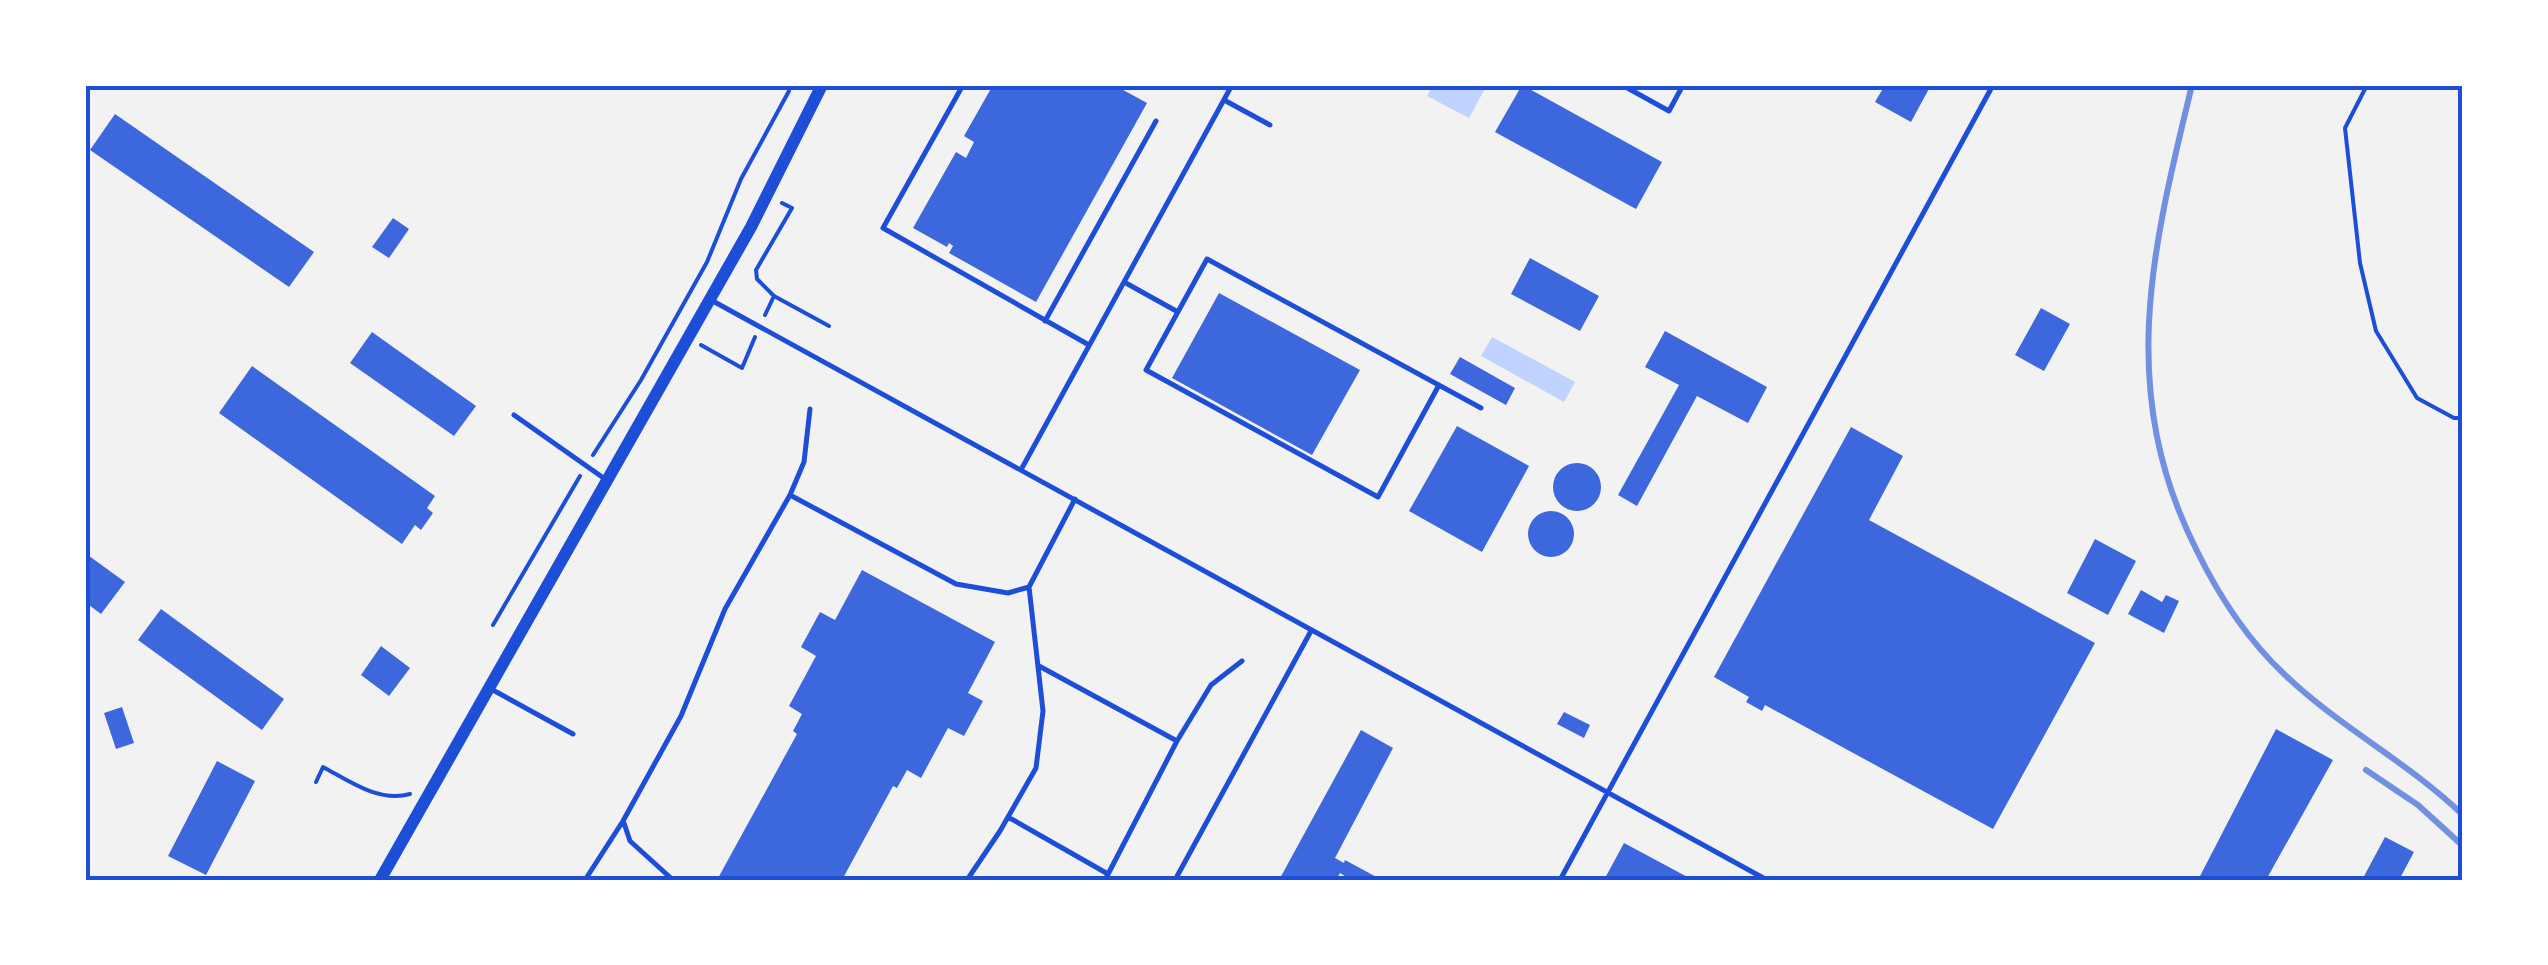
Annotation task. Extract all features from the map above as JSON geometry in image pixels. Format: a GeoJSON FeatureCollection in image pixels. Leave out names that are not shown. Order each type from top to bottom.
{"type":"FeatureCollection","features":[{"type":"Feature","properties":{"kind":"street"},"geometry":{"type":"LineString","coordinates":[[380,880],[708,299],[822,85]]}},
{"type":"Feature","properties":{"kind":"lane"},"geometry":{"type":"LineString","coordinates":[[963,85],[883,228],[1089,346]]}},
{"type":"Feature","properties":{"kind":"lane"},"geometry":{"type":"LineString","coordinates":[[1022,468],[1232,85]]}},
{"type":"Feature","properties":{"kind":"lane"},"geometry":{"type":"LineString","coordinates":[[1622,85],[1668,111],[1683,85]]}},
{"type":"Feature","properties":{"kind":"lane"},"geometry":{"type":"LineString","coordinates":[[1560,880],[1993,85]]}},
{"type":"Feature","properties":{"kind":"lane"},"geometry":{"type":"LineString","coordinates":[[1224,100],[1270,126]]}},
{"type":"Feature","properties":{"kind":"lane"},"geometry":{"type":"LineString","coordinates":[[1045,321],[1156,122]]}},
{"type":"Feature","properties":{"kind":"lane"},"geometry":{"type":"LineString","coordinates":[[1439,386],[1378,497],[1146,370],[1207,258],[1480,408]]}},
{"type":"Feature","properties":{"kind":"lane"},"geometry":{"type":"LineString","coordinates":[[1124,282],[1178,312]]}},
{"type":"Feature","properties":{"kind":"lane"},"geometry":{"type":"LineString","coordinates":[[708,299],[1767,880]]}},
{"type":"Feature","properties":{"kind":"lane"},"geometry":{"type":"LineString","coordinates":[[586,880],[681,716],[724,609],[790,495],[804,462],[810,408]]}},
{"type":"Feature","properties":{"kind":"lane"},"geometry":{"type":"LineString","coordinates":[[514,415],[607,480]]}},
{"type":"Feature","properties":{"kind":"lane"},"geometry":{"type":"LineString","coordinates":[[790,495],[956,584],[1008,593],[1029,587]]}},
{"type":"Feature","properties":{"kind":"lane"},"geometry":{"type":"LineString","coordinates":[[967,880],[1036,768],[1042,711],[1029,587],[1075,499]]}},
{"type":"Feature","properties":{"kind":"lane"},"geometry":{"type":"LineString","coordinates":[[1175,880],[1312,631]]}},
{"type":"Feature","properties":{"kind":"lane"},"geometry":{"type":"LineString","coordinates":[[1008,816],[1106,877],[1211,685],[1242,661]]}},
{"type":"Feature","properties":{"kind":"lane"},"geometry":{"type":"LineString","coordinates":[[1038,666],[1177,741]]}},
{"type":"Feature","properties":{"kind":"lane"},"geometry":{"type":"LineString","coordinates":[[488,688],[573,734]]}},
{"type":"Feature","properties":{"kind":"lane"},"geometry":{"type":"LineString","coordinates":[[623,821],[630,841],[673,880]]}},
{"type":"Feature","properties":{"kind":"path"},"geometry":{"type":"LineString","coordinates":[[493,625],[641,380],[706,262],[741,179],[790,90],[788,85]]}},
{"type":"Feature","properties":{"kind":"path"},"geometry":{"type":"LineString","coordinates":[[2367,85],[2345,128],[2360,263],[2376,331],[2417,398],[2454,418],[2463,418]]}},
{"type":"Feature","properties":{"kind":"path"},"geometry":{"type":"LineString","coordinates":[[766,194],[792,208],[756,270],[758,279],[774,296],[829,326]]}},
{"type":"Feature","properties":{"kind":"path"},"geometry":{"type":"LineString","coordinates":[[705,347],[742,368],[774,296]]}},
{"type":"Feature","properties":{"kind":"path"},"geometry":{"type":"LineString","coordinates":[[316,782],[323,767],[376,794],[398,797],[410,795],[418,780]]}},
{"type":"Feature","properties":{"kind":"water"},"geometry":{"type":"Polygon","coordinates":[[[1433,85],[1487,85],[1469,118],[1427,96],[1433,85]]]}},
{"type":"Feature","properties":{"kind":"water"},"geometry":{"type":"Polygon","coordinates":[[[1492,337],[1575,382],[1564,402],[1481,356],[1492,337]]]}},
{"type":"Feature","properties":{"kind":"building"},"geometry":{"type":"Polygon","coordinates":[[[993,85],[1114,85],[1147,103],[1036,302],[949,253],[953,246],[949,243],[947,247],[913,228],[956,152],[966,158],[974,142],[964,136],[993,85]]]}},
{"type":"Feature","properties":{"kind":"building"},"geometry":{"type":"Polygon","coordinates":[[[1522,85],[1662,162],[1636,209],[1495,132],[1522,85]]]}},
{"type":"Feature","properties":{"kind":"building"},"geometry":{"type":"Polygon","coordinates":[[[1885,85],[1931,85],[1911,122],[1875,102],[1885,85]]]}},
{"type":"Feature","properties":{"kind":"building"},"geometry":{"type":"Polygon","coordinates":[[[115,114],[314,252],[289,287],[90,150],[115,114]]]}},
{"type":"Feature","properties":{"kind":"building"},"geometry":{"type":"Polygon","coordinates":[[[393,218],[409,229],[389,258],[372,247],[393,218]]]}},
{"type":"Feature","properties":{"kind":"building"},"geometry":{"type":"Polygon","coordinates":[[[1530,258],[1599,296],[1580,331],[1511,294],[1530,258]]]}},
{"type":"Feature","properties":{"kind":"building"},"geometry":{"type":"Polygon","coordinates":[[[1219,293],[1360,370],[1312,455],[1172,378],[1219,293]]]}},
{"type":"Feature","properties":{"kind":"building"},"geometry":{"type":"Polygon","coordinates":[[[2041,308],[2070,324],[2044,371],[2015,355],[2041,308]]]}},
{"type":"Feature","properties":{"kind":"building"},"geometry":{"type":"Polygon","coordinates":[[[1665,331],[1767,387],[1748,423],[1697,396],[1637,506],[1618,495],[1679,385],[1645,367],[1665,331]]]}},
{"type":"Feature","properties":{"kind":"building"},"geometry":{"type":"Polygon","coordinates":[[[372,332],[476,406],[454,436],[350,363],[372,332]]]}},
{"type":"Feature","properties":{"kind":"building"},"geometry":{"type":"Polygon","coordinates":[[[1460,357],[1515,388],[1506,405],[1450,374],[1460,357]]]}},
{"type":"Feature","properties":{"kind":"building"},"geometry":{"type":"Polygon","coordinates":[[[252,366],[435,496],[427,508],[433,513],[421,530],[415,525],[402,544],[219,413],[252,366]]]}},
{"type":"Feature","properties":{"kind":"building"},"geometry":{"type":"Polygon","coordinates":[[[1457,426],[1529,466],[1482,552],[1409,511],[1457,426]]]}},
{"type":"Feature","properties":{"kind":"building"},"geometry":{"type":"Polygon","coordinates":[[[1851,427],[1903,456],[1869,520],[2095,643],[1993,829],[1765,705],[1762,711],[1746,702],[1749,697],[1714,677],[1851,427]]]}},
{"type":"Feature","properties":{"kind":"building"},"geometry":{"type":"Polygon","coordinates":[[[1577,463],[1594,470],[1601,487],[1594,504],[1577,511],[1560,504],[1553,487],[1560,470],[1577,463]]]}},
{"type":"Feature","properties":{"kind":"building"},"geometry":{"type":"Polygon","coordinates":[[[1551,511],[1568,517],[1574,534],[1568,551],[1551,557],[1534,551],[1528,534],[1534,517],[1551,511]]]}},
{"type":"Feature","properties":{"kind":"building"},"geometry":{"type":"Polygon","coordinates":[[[2095,539],[2136,561],[2108,615],[2067,593],[2095,539]]]}},
{"type":"Feature","properties":{"kind":"building"},"geometry":{"type":"Polygon","coordinates":[[[85,553],[125,582],[101,614],[85,602],[85,553]]]}},
{"type":"Feature","properties":{"kind":"building"},"geometry":{"type":"Polygon","coordinates":[[[862,570],[995,642],[968,693],[983,701],[964,736],[948,728],[921,778],[907,770],[897,788],[893,786],[842,880],[717,880],[797,734],[793,731],[802,714],[789,706],[816,656],[801,647],[820,612],[835,620],[862,570]]]}},
{"type":"Feature","properties":{"kind":"building"},"geometry":{"type":"Polygon","coordinates":[[[2141,590],[2162,602],[2166,595],[2179,601],[2164,633],[2128,614],[2141,590]]]}},
{"type":"Feature","properties":{"kind":"building"},"geometry":{"type":"Polygon","coordinates":[[[161,609],[284,699],[262,730],[138,640],[161,609]]]}},
{"type":"Feature","properties":{"kind":"building"},"geometry":{"type":"Polygon","coordinates":[[[381,646],[410,668],[389,696],[361,675],[381,646]]]}},
{"type":"Feature","properties":{"kind":"building"},"geometry":{"type":"Polygon","coordinates":[[[122,707],[134,743],[116,749],[104,713],[122,707]]]}},
{"type":"Feature","properties":{"kind":"building"},"geometry":{"type":"Polygon","coordinates":[[[1564,712],[1590,725],[1584,738],[1557,724],[1564,712]]]}},
{"type":"Feature","properties":{"kind":"building"},"geometry":{"type":"Polygon","coordinates":[[[2276,729],[2333,760],[2266,880],[2198,880],[2276,729]]]}},
{"type":"Feature","properties":{"kind":"building"},"geometry":{"type":"Polygon","coordinates":[[[1361,730],[1393,748],[1335,858],[1382,880],[1351,880],[1340,873],[1336,880],[1279,880],[1361,730]]]}},
{"type":"Feature","properties":{"kind":"building"},"geometry":{"type":"Polygon","coordinates":[[[217,761],[255,781],[206,875],[168,856],[217,761]]]}},
{"type":"Feature","properties":{"kind":"building"},"geometry":{"type":"Polygon","coordinates":[[[2385,837],[2414,852],[2399,880],[2362,880],[2385,837]]]}},
{"type":"Feature","properties":{"kind":"building"},"geometry":{"type":"Polygon","coordinates":[[[1624,843],[1667,866],[1693,880],[1604,880],[1624,843]]]}},
{"type":"Feature","properties":{"kind":"railway"},"geometry":{"type":"LineString","coordinates":[[2192,85],[2165,205],[2149,320],[2149,377],[2156,434],[2172,492],[2215,584],[2235,617],[2271,661],[2327,711],[2420,778],[2463,815]]}},
{"type":"Feature","properties":{"kind":"railway"},"geometry":{"type":"LineString","coordinates":[[2366,770],[2418,805],[2463,846]]}}]}
